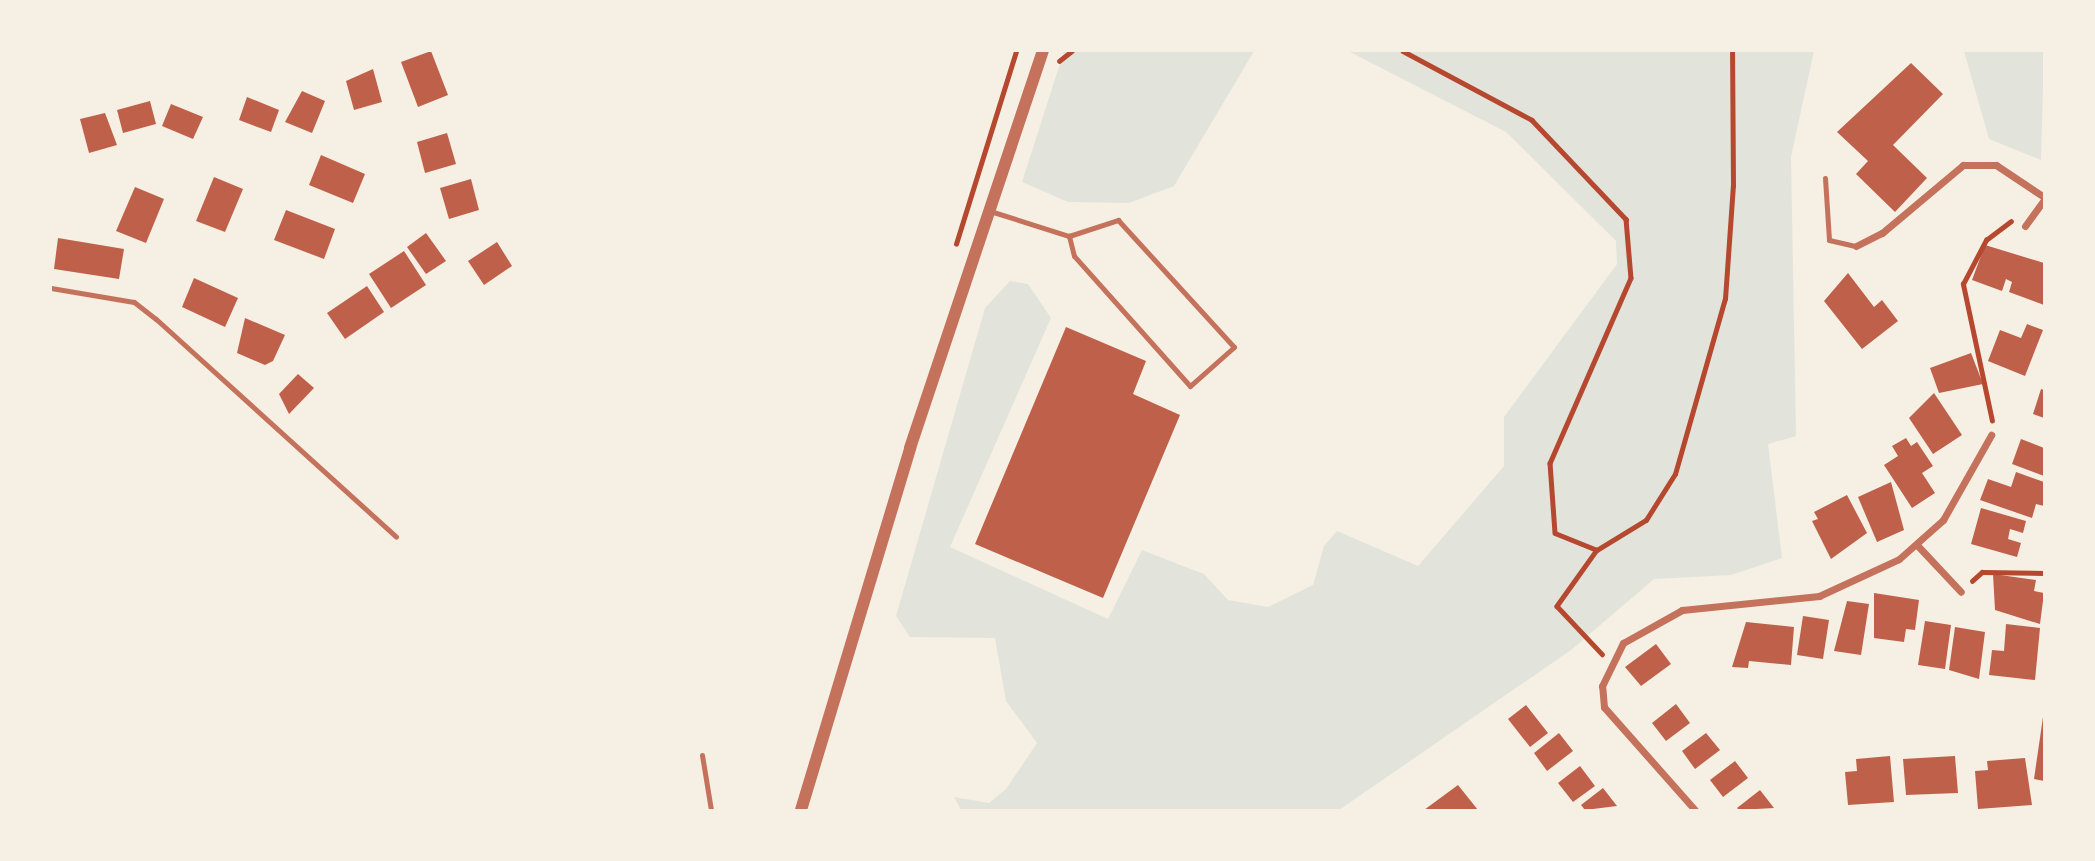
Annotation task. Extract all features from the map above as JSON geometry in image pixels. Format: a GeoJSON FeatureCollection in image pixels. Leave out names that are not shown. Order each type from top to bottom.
{"type":"FeatureCollection","features":[{"type":"Feature","properties":{"kind":"street"},"geometry":{"type":"LineString","coordinates":[[801,810],[987,211],[1043,51]]}},
{"type":"Feature","properties":{"kind":"street"},"geometry":{"type":"LineString","coordinates":[[1856,246],[1882,233],[1963,165],[1996,165],[2044,198],[2025,226]]}},
{"type":"Feature","properties":{"kind":"street"},"geometry":{"type":"LineString","coordinates":[[1695,810],[1604,707],[1609,663],[1623,643],[1682,610],[1819,596],[1917,545],[1964,491],[1991,435]]}},
{"type":"Feature","properties":{"kind":"street"},"geometry":{"type":"LineString","coordinates":[[1917,545],[1961,592]]}},
{"type":"Feature","properties":{"kind":"lane"},"geometry":{"type":"LineString","coordinates":[[1825,178],[1829,240],[1856,246]]}},
{"type":"Feature","properties":{"kind":"lane"},"geometry":{"type":"LineString","coordinates":[[987,211],[1069,236],[1118,220],[1234,347],[1190,386],[1074,256],[1069,236]]}},
{"type":"Feature","properties":{"kind":"lane"},"geometry":{"type":"LineString","coordinates":[[51,288],[134,302],[397,537]]}},
{"type":"Feature","properties":{"kind":"lane"},"geometry":{"type":"LineString","coordinates":[[702,755],[711,810]]}},
{"type":"Feature","properties":{"kind":"path"},"geometry":{"type":"LineString","coordinates":[[1057,62],[1072,51]]}},
{"type":"Feature","properties":{"kind":"path"},"geometry":{"type":"LineString","coordinates":[[1403,51],[1532,120],[1626,219],[1631,278],[1550,463],[1555,533],[1597,550]]}},
{"type":"Feature","properties":{"kind":"path"},"geometry":{"type":"LineString","coordinates":[[1609,663],[1557,606],[1597,550],[1646,520],[1675,474],[1725,299],[1733,186],[1732,51]]}},
{"type":"Feature","properties":{"kind":"path"},"geometry":{"type":"LineString","coordinates":[[1991,435],[1992,403],[1963,284],[1986,240],[2010,220],[2025,226]]}},
{"type":"Feature","properties":{"kind":"path"},"geometry":{"type":"LineString","coordinates":[[1961,592],[1982,572],[2044,573]]}},
{"type":"Feature","properties":{"kind":"shaded area"},"geometry":{"type":"Polygon","coordinates":[[[1064,51],[1254,51],[1174,186],[1129,203],[1068,202],[1022,182],[1064,51]]]}},
{"type":"Feature","properties":{"kind":"shaded area"},"geometry":{"type":"Polygon","coordinates":[[[1348,51],[1814,51],[1791,157],[1796,436],[1768,444],[1782,558],[1731,575],[1654,579],[1571,650],[1339,810],[961,810],[954,797],[989,803],[1006,789],[1037,743],[1006,701],[995,638],[910,637],[896,616],[985,308],[1010,281],[1028,284],[1051,318],[950,547],[1108,619],[1142,550],[1204,574],[1228,600],[1268,607],[1313,585],[1324,546],[1337,531],[1418,566],[1504,466],[1504,417],[1617,264],[1616,241],[1506,132],[1348,51]]]}},
{"type":"Feature","properties":{"kind":"shaded area"},"geometry":{"type":"Polygon","coordinates":[[[1964,51],[2044,51],[2041,160],[1989,139],[1964,51]]]}},
{"type":"Feature","properties":{"kind":"building"},"geometry":{"type":"Polygon","coordinates":[[[431,51],[448,95],[418,107],[401,62],[431,51]]]}},
{"type":"Feature","properties":{"kind":"building"},"geometry":{"type":"Polygon","coordinates":[[[1911,63],[1943,94],[1893,145],[1927,178],[1895,212],[1856,174],[1868,161],[1837,132],[1911,63]]]}},
{"type":"Feature","properties":{"kind":"building"},"geometry":{"type":"Polygon","coordinates":[[[373,69],[382,102],[354,110],[346,81],[373,69]]]}},
{"type":"Feature","properties":{"kind":"building"},"geometry":{"type":"Polygon","coordinates":[[[302,91],[325,101],[312,133],[285,122],[302,91]]]}},
{"type":"Feature","properties":{"kind":"building"},"geometry":{"type":"Polygon","coordinates":[[[247,97],[279,110],[271,132],[239,120],[247,97]]]}},
{"type":"Feature","properties":{"kind":"building"},"geometry":{"type":"Polygon","coordinates":[[[150,101],[156,124],[123,133],[117,110],[150,101]]]}},
{"type":"Feature","properties":{"kind":"building"},"geometry":{"type":"Polygon","coordinates":[[[171,104],[203,117],[193,139],[162,126],[171,104]]]}},
{"type":"Feature","properties":{"kind":"building"},"geometry":{"type":"Polygon","coordinates":[[[105,113],[117,145],[89,153],[80,119],[105,113]]]}},
{"type":"Feature","properties":{"kind":"building"},"geometry":{"type":"Polygon","coordinates":[[[447,133],[456,164],[425,173],[417,142],[447,133]]]}},
{"type":"Feature","properties":{"kind":"building"},"geometry":{"type":"Polygon","coordinates":[[[321,155],[365,174],[353,203],[309,185],[321,155]]]}},
{"type":"Feature","properties":{"kind":"building"},"geometry":{"type":"Polygon","coordinates":[[[214,177],[243,189],[225,232],[196,221],[214,177]]]}},
{"type":"Feature","properties":{"kind":"building"},"geometry":{"type":"Polygon","coordinates":[[[471,179],[479,210],[449,219],[440,188],[471,179]]]}},
{"type":"Feature","properties":{"kind":"building"},"geometry":{"type":"Polygon","coordinates":[[[135,187],[164,199],[146,243],[116,231],[135,187]]]}},
{"type":"Feature","properties":{"kind":"building"},"geometry":{"type":"Polygon","coordinates":[[[286,210],[335,229],[324,259],[274,240],[286,210]]]}},
{"type":"Feature","properties":{"kind":"building"},"geometry":{"type":"Polygon","coordinates":[[[426,233],[446,261],[426,274],[407,247],[426,233]]]}},
{"type":"Feature","properties":{"kind":"building"},"geometry":{"type":"Polygon","coordinates":[[[58,238],[124,249],[119,279],[54,269],[58,238]]]}},
{"type":"Feature","properties":{"kind":"building"},"geometry":{"type":"Polygon","coordinates":[[[497,242],[512,266],[484,285],[468,261],[497,242]]]}},
{"type":"Feature","properties":{"kind":"building"},"geometry":{"type":"Polygon","coordinates":[[[1985,245],[2044,263],[2044,305],[2009,292],[2012,282],[2006,279],[2002,291],[1972,280],[1985,245]]]}},
{"type":"Feature","properties":{"kind":"building"},"geometry":{"type":"Polygon","coordinates":[[[404,251],[426,285],[391,308],[369,274],[404,251]]]}},
{"type":"Feature","properties":{"kind":"building"},"geometry":{"type":"Polygon","coordinates":[[[1848,273],[1874,307],[1882,300],[1898,321],[1862,349],[1824,301],[1848,273]]]}},
{"type":"Feature","properties":{"kind":"building"},"geometry":{"type":"Polygon","coordinates":[[[194,278],[238,298],[225,327],[182,307],[194,278]]]}},
{"type":"Feature","properties":{"kind":"building"},"geometry":{"type":"Polygon","coordinates":[[[367,286],[384,312],[345,339],[327,313],[367,286]]]}},
{"type":"Feature","properties":{"kind":"building"},"geometry":{"type":"Polygon","coordinates":[[[245,318],[285,335],[273,361],[265,365],[237,353],[245,318]]]}},
{"type":"Feature","properties":{"kind":"building"},"geometry":{"type":"Polygon","coordinates":[[[2027,324],[2043,330],[2025,376],[1988,361],[2000,330],[2021,338],[2027,324]]]}},
{"type":"Feature","properties":{"kind":"building"},"geometry":{"type":"Polygon","coordinates":[[[1066,327],[1146,361],[1133,394],[1180,415],[1103,598],[975,544],[1066,327]]]}},
{"type":"Feature","properties":{"kind":"building"},"geometry":{"type":"Polygon","coordinates":[[[1971,353],[1983,384],[1939,393],[1930,368],[1971,353]]]}},
{"type":"Feature","properties":{"kind":"building"},"geometry":{"type":"Polygon","coordinates":[[[298,374],[314,388],[289,414],[279,394],[298,374]]]}},
{"type":"Feature","properties":{"kind":"building"},"geometry":{"type":"Polygon","coordinates":[[[2041,389],[2044,390],[2044,418],[2033,414],[2041,389]]]}},
{"type":"Feature","properties":{"kind":"building"},"geometry":{"type":"Polygon","coordinates":[[[1934,393],[1962,435],[1933,454],[1909,418],[1934,393]]]}},
{"type":"Feature","properties":{"kind":"building"},"geometry":{"type":"Polygon","coordinates":[[[1906,438],[1911,446],[1917,442],[1933,466],[1922,473],[1935,493],[1912,508],[1884,465],[1898,456],[1892,446],[1906,438]]]}},
{"type":"Feature","properties":{"kind":"building"},"geometry":{"type":"Polygon","coordinates":[[[2021,439],[2044,448],[2044,476],[2012,464],[2021,439]]]}},
{"type":"Feature","properties":{"kind":"building"},"geometry":{"type":"Polygon","coordinates":[[[2016,472],[2044,482],[2044,506],[2036,504],[2032,518],[1980,500],[1988,479],[2011,487],[2016,472]]]}},
{"type":"Feature","properties":{"kind":"building"},"geometry":{"type":"Polygon","coordinates":[[[1891,482],[1904,530],[1877,542],[1858,497],[1891,482]]]}},
{"type":"Feature","properties":{"kind":"building"},"geometry":{"type":"Polygon","coordinates":[[[1847,495],[1867,533],[1831,559],[1812,521],[1818,519],[1814,512],[1847,495]]]}},
{"type":"Feature","properties":{"kind":"building"},"geometry":{"type":"Polygon","coordinates":[[[1981,508],[2026,521],[2023,533],[2010,529],[2008,539],[2021,543],[2017,557],[1971,544],[1981,508]]]}},
{"type":"Feature","properties":{"kind":"building"},"geometry":{"type":"Polygon","coordinates":[[[1993,574],[2036,580],[2034,591],[2044,593],[2040,624],[1995,610],[1993,574]]]}},
{"type":"Feature","properties":{"kind":"building"},"geometry":{"type":"Polygon","coordinates":[[[1874,593],[1919,600],[1915,630],[1906,629],[1904,642],[1874,638],[1874,593]]]}},
{"type":"Feature","properties":{"kind":"building"},"geometry":{"type":"Polygon","coordinates":[[[1847,601],[1869,604],[1861,655],[1834,651],[1847,601]]]}},
{"type":"Feature","properties":{"kind":"building"},"geometry":{"type":"Polygon","coordinates":[[[1803,616],[1829,620],[1823,659],[1797,655],[1803,616]]]}},
{"type":"Feature","properties":{"kind":"building"},"geometry":{"type":"Polygon","coordinates":[[[1925,621],[1951,625],[1945,669],[1918,665],[1925,621]]]}},
{"type":"Feature","properties":{"kind":"building"},"geometry":{"type":"Polygon","coordinates":[[[1746,622],[1794,627],[1791,665],[1749,661],[1748,668],[1732,667],[1746,622]]]}},
{"type":"Feature","properties":{"kind":"building"},"geometry":{"type":"Polygon","coordinates":[[[2006,624],[2040,628],[2035,680],[1989,675],[1992,650],[2004,651],[2006,624]]]}},
{"type":"Feature","properties":{"kind":"building"},"geometry":{"type":"Polygon","coordinates":[[[1955,627],[1985,632],[1979,679],[1949,670],[1955,627]]]}},
{"type":"Feature","properties":{"kind":"building"},"geometry":{"type":"Polygon","coordinates":[[[1656,644],[1671,664],[1641,686],[1625,667],[1656,644]]]}},
{"type":"Feature","properties":{"kind":"building"},"geometry":{"type":"Polygon","coordinates":[[[1676,704],[1690,723],[1666,741],[1652,723],[1676,704]]]}},
{"type":"Feature","properties":{"kind":"building"},"geometry":{"type":"Polygon","coordinates":[[[1526,705],[1548,733],[1530,747],[1508,719],[1526,705]]]}},
{"type":"Feature","properties":{"kind":"building"},"geometry":{"type":"Polygon","coordinates":[[[2044,717],[2044,781],[2034,779],[2044,717]]]}},
{"type":"Feature","properties":{"kind":"building"},"geometry":{"type":"Polygon","coordinates":[[[1559,733],[1573,751],[1547,771],[1534,753],[1559,733]]]}},
{"type":"Feature","properties":{"kind":"building"},"geometry":{"type":"Polygon","coordinates":[[[1706,733],[1720,750],[1695,769],[1682,751],[1706,733]]]}},
{"type":"Feature","properties":{"kind":"building"},"geometry":{"type":"Polygon","coordinates":[[[1890,756],[1894,802],[1848,805],[1845,772],[1857,771],[1856,759],[1890,756]]]}},
{"type":"Feature","properties":{"kind":"building"},"geometry":{"type":"Polygon","coordinates":[[[1955,756],[1958,793],[1906,795],[1903,759],[1955,756]]]}},
{"type":"Feature","properties":{"kind":"building"},"geometry":{"type":"Polygon","coordinates":[[[2025,758],[2032,805],[1978,809],[1975,771],[1988,770],[1987,761],[2025,758]]]}},
{"type":"Feature","properties":{"kind":"building"},"geometry":{"type":"Polygon","coordinates":[[[1735,761],[1748,778],[1723,797],[1710,780],[1735,761]]]}},
{"type":"Feature","properties":{"kind":"building"},"geometry":{"type":"Polygon","coordinates":[[[1580,766],[1595,786],[1573,802],[1558,783],[1580,766]]]}},
{"type":"Feature","properties":{"kind":"building"},"geometry":{"type":"Polygon","coordinates":[[[1458,785],[1478,810],[1424,810],[1458,785]]]}},
{"type":"Feature","properties":{"kind":"building"},"geometry":{"type":"Polygon","coordinates":[[[1603,788],[1617,806],[1585,810],[1581,805],[1603,788]]]}},
{"type":"Feature","properties":{"kind":"building"},"geometry":{"type":"Polygon","coordinates":[[[1760,790],[1774,808],[1737,808],[1760,790]]]}}]}
